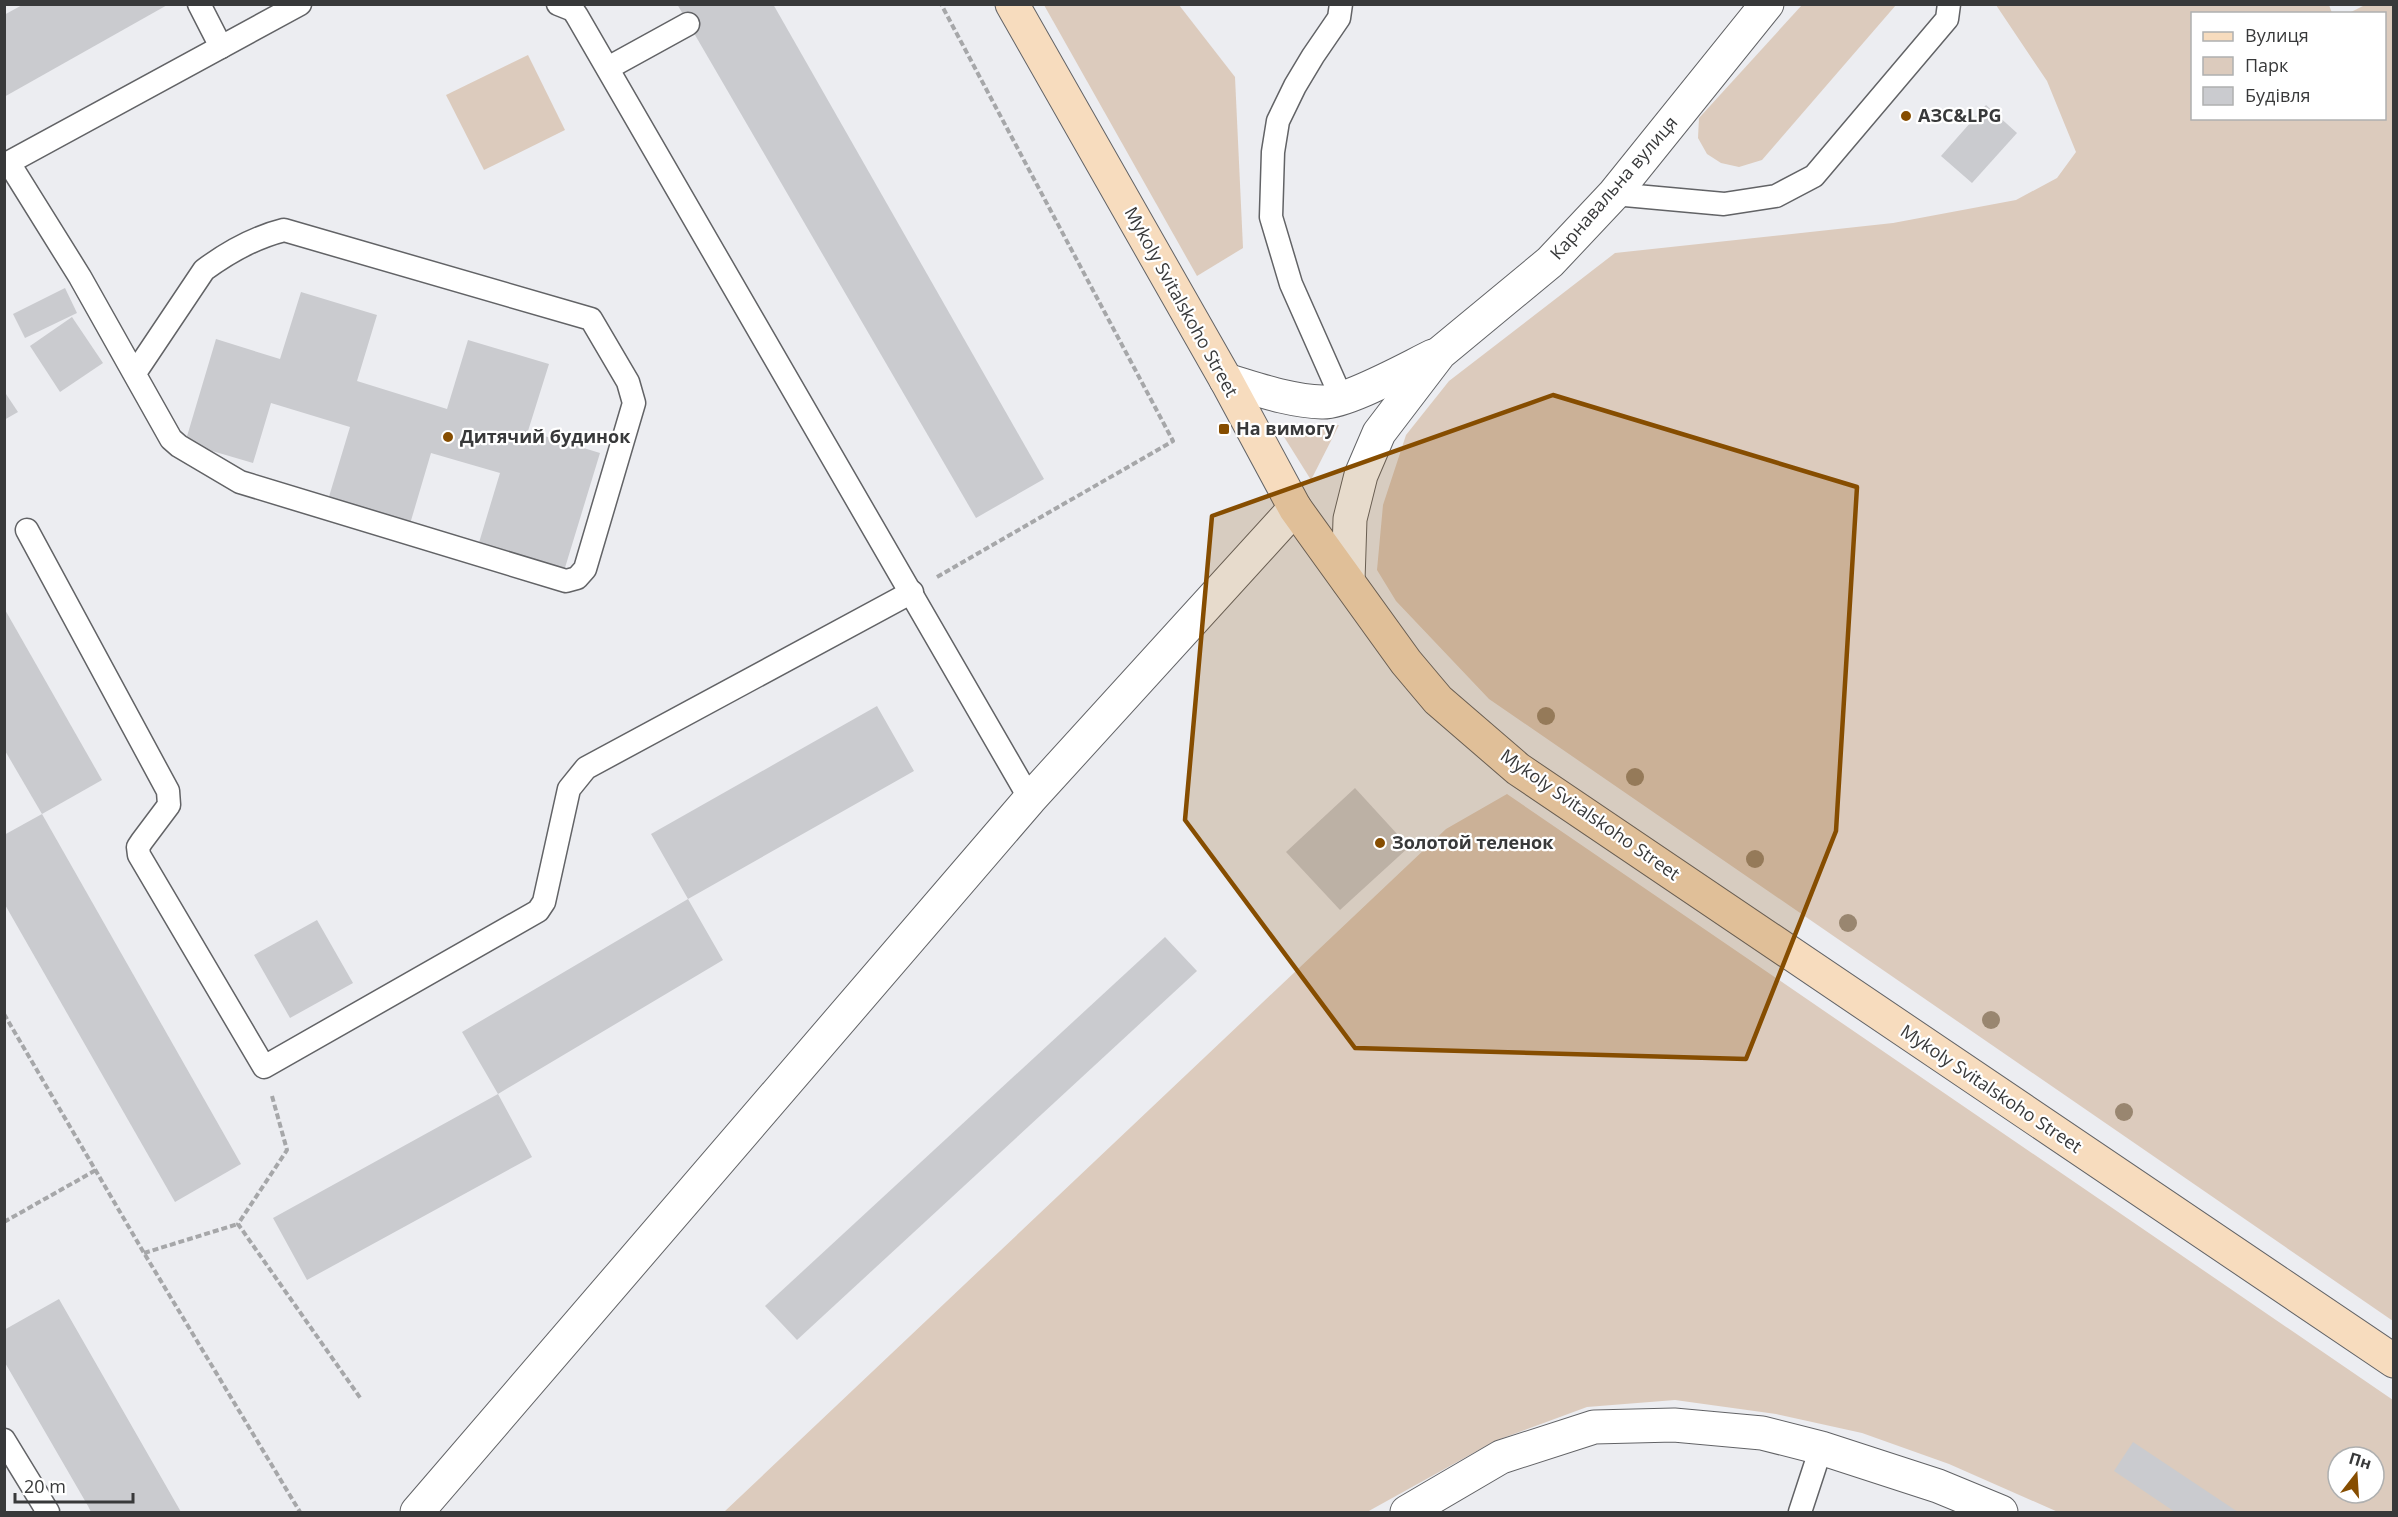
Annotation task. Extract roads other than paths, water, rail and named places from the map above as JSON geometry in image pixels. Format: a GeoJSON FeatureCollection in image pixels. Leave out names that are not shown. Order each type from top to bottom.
{"type":"FeatureCollection","features":[{"type":"Feature","properties":{"kind":"main road","name":"Mykoly Svitalskoho Street"},"geometry":{"type":"LineString","coordinates":[[1012,4],[1226,380],[1295,508],[1406,662],[1438,700],[1518,769],[2394,1361]]}},
{"type":"Feature","properties":{"kind":"street","name":"Карнавальна вулиця"},"geometry":{"type":"LineString","coordinates":[[1440,353],[1550,262],[1614,194],[1767,4]]}},
{"type":"Feature","properties":{"kind":"street"},"geometry":{"type":"LineString","coordinates":[[1226,380],[1271,394],[1323,402],[1342,399],[1440,353]]}},
{"type":"Feature","properties":{"kind":"street"},"geometry":{"type":"LineString","coordinates":[[1348,581],[1350,519],[1361,475],[1379,433],[1440,353]]}},
{"type":"Feature","properties":{"kind":"street"},"geometry":{"type":"LineString","coordinates":[[417,1512],[1030,799],[1295,508]]}},
{"type":"Feature","properties":{"kind":"street"},"geometry":{"type":"LineString","coordinates":[[1407,1512],[1501,1457],[1594,1427],[1674,1425],[1762,1433],[1821,1448],[1938,1486],[2001,1512]]}},
{"type":"Feature","properties":{"kind":"lane"},"geometry":{"type":"LineString","coordinates":[[199,4],[221,47]]}},
{"type":"Feature","properties":{"kind":"lane"},"geometry":{"type":"LineString","coordinates":[[135,373],[204,270],[220,258],[269,234],[285,230],[591,319],[628,382],[634,403],[585,569],[578,578],[566,581],[240,482],[178,446],[171,439],[135,373],[7,164],[300,4]]}},
{"type":"Feature","properties":{"kind":"lane"},"geometry":{"type":"LineString","coordinates":[[558,4],[573,10],[608,68],[1030,799]]}},
{"type":"Feature","properties":{"kind":"lane"},"geometry":{"type":"LineString","coordinates":[[1341,4],[1339,18],[1295,86],[1278,121],[1273,152],[1271,218],[1291,285],[1342,399]]}},
{"type":"Feature","properties":{"kind":"lane"},"geometry":{"type":"LineString","coordinates":[[1614,194],[1724,204],[1776,196],[1814,176],[1947,19],[1949,4]]}},
{"type":"Feature","properties":{"kind":"lane"},"geometry":{"type":"LineString","coordinates":[[608,68],[688,24]]}},
{"type":"Feature","properties":{"kind":"lane"},"geometry":{"type":"LineString","coordinates":[[27,530],[168,791],[169,805],[138,847],[139,855],[264,1066],[538,911],[544,902],[569,789],[586,768],[912,592]]}},
{"type":"Feature","properties":{"kind":"lane"},"geometry":{"type":"LineString","coordinates":[[4,1440],[48,1512]]}},
{"type":"Feature","properties":{"kind":"lane"},"geometry":{"type":"LineString","coordinates":[[1800,1512],[1821,1448]]}},
{"type":"Feature","properties":{"kind":"place","name":"АЗС&LPG"},"geometry":{"type":"Point","coordinates":[1906,116]}},
{"type":"Feature","properties":{"kind":"place","name":"На вимогу"},"geometry":{"type":"Point","coordinates":[1224,429]}},
{"type":"Feature","properties":{"kind":"place","name":"Дитячий будинок"},"geometry":{"type":"Point","coordinates":[448,437]}},
{"type":"Feature","properties":{"kind":"place","name":"Золотой теленок"},"geometry":{"type":"Point","coordinates":[1380,843]}}]}
